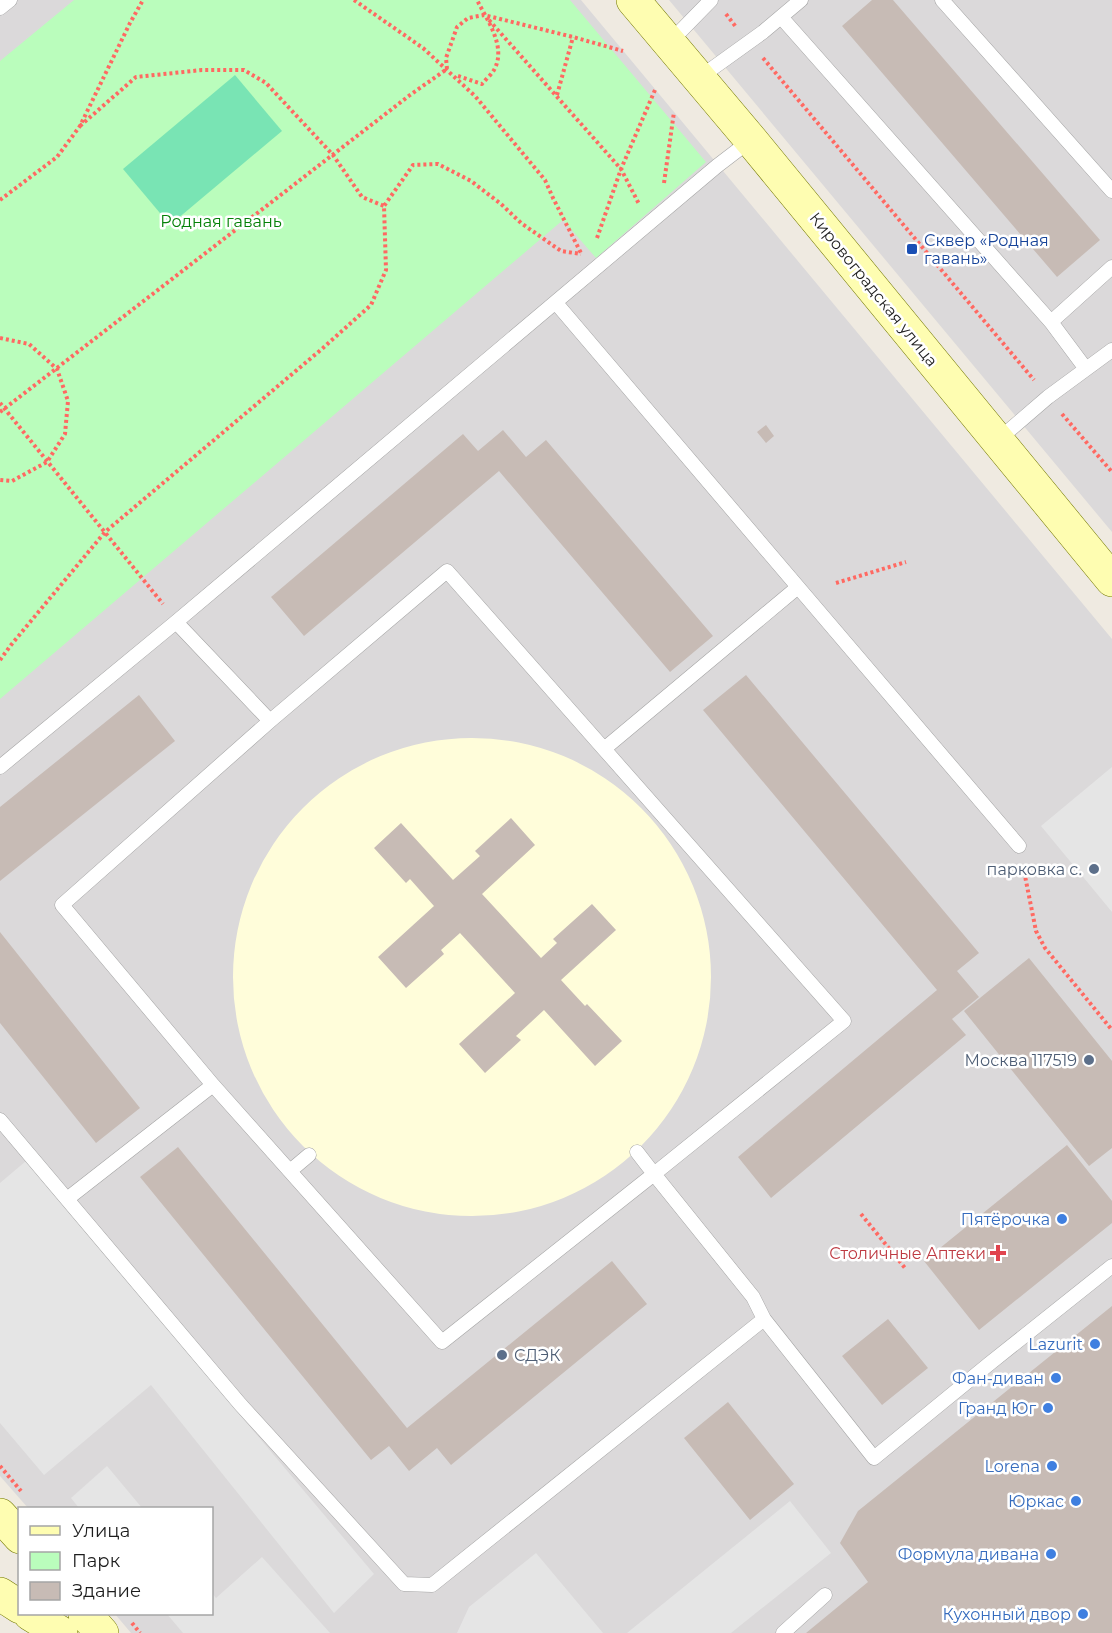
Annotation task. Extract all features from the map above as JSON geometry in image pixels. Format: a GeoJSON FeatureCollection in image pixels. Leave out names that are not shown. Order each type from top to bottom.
{"type":"FeatureCollection","features":[{"type":"Feature","properties":{"kind":"street","name":"Кировоградская улица"},"geometry":{"type":"LineString","coordinates":[[633,0],[751,140],[1112,580]]}},
{"type":"Feature","properties":{"kind":"street"},"geometry":{"type":"LineString","coordinates":[[0,1515],[18,1535]]}},
{"type":"Feature","properties":{"kind":"street"},"geometry":{"type":"LineString","coordinates":[[0,1594],[18,1605]]}},
{"type":"Feature","properties":{"kind":"street"},"geometry":{"type":"LineString","coordinates":[[32,1615],[61,1633]]}},
{"type":"Feature","properties":{"kind":"street"},"geometry":{"type":"LineString","coordinates":[[86,1615],[102,1633]]}},
{"type":"Feature","properties":{"kind":"lane"},"geometry":{"type":"LineString","coordinates":[[0,8],[10,0]]}},
{"type":"Feature","properties":{"kind":"lane"},"geometry":{"type":"LineString","coordinates":[[699,78],[801,0]]}},
{"type":"Feature","properties":{"kind":"lane"},"geometry":{"type":"LineString","coordinates":[[942,0],[1112,190]]}},
{"type":"Feature","properties":{"kind":"lane"},"geometry":{"type":"LineString","coordinates":[[669,43],[716,4]]}},
{"type":"Feature","properties":{"kind":"lane"},"geometry":{"type":"LineString","coordinates":[[781,16],[1051,322],[1086,369]]}},
{"type":"Feature","properties":{"kind":"lane"},"geometry":{"type":"LineString","coordinates":[[0,766],[751,140]]}},
{"type":"Feature","properties":{"kind":"lane"},"geometry":{"type":"LineString","coordinates":[[1051,322],[1112,267]]}},
{"type":"Feature","properties":{"kind":"lane"},"geometry":{"type":"LineString","coordinates":[[556,303],[1019,846]]}},
{"type":"Feature","properties":{"kind":"lane"},"geometry":{"type":"LineString","coordinates":[[998,440],[1048,397],[1112,350]]}},
{"type":"Feature","properties":{"kind":"lane"},"geometry":{"type":"LineString","coordinates":[[447,571],[844,1021],[442,1342],[213,1085],[62,905],[270,721],[447,571]]}},
{"type":"Feature","properties":{"kind":"lane"},"geometry":{"type":"LineString","coordinates":[[604,749],[798,587]]}},
{"type":"Feature","properties":{"kind":"lane"},"geometry":{"type":"LineString","coordinates":[[176,621],[270,721]]}},
{"type":"Feature","properties":{"kind":"lane"},"geometry":{"type":"LineString","coordinates":[[67,1199],[213,1085]]}},
{"type":"Feature","properties":{"kind":"lane"},"geometry":{"type":"LineString","coordinates":[[0,1120],[240,1404],[404,1584],[432,1585],[764,1319]]}},
{"type":"Feature","properties":{"kind":"lane"},"geometry":{"type":"LineString","coordinates":[[637,1152],[753,1297],[764,1319],[874,1458],[1112,1266]]}},
{"type":"Feature","properties":{"kind":"lane"},"geometry":{"type":"LineString","coordinates":[[290,1172],[309,1155]]}},
{"type":"Feature","properties":{"kind":"lane"},"geometry":{"type":"LineString","coordinates":[[783,1633],[825,1595]]}},
{"type":"Feature","properties":{"kind":"path"},"geometry":{"type":"LineString","coordinates":[[0,200],[57,157],[80,126],[143,0]]}},
{"type":"Feature","properties":{"kind":"path"},"geometry":{"type":"LineString","coordinates":[[354,0],[423,48],[475,96],[545,180],[581,254],[589,261]]}},
{"type":"Feature","properties":{"kind":"path"},"geometry":{"type":"LineString","coordinates":[[477,0],[484,15],[497,40],[498,58],[494,71],[482,84],[461,79],[447,69],[446,58],[457,27],[468,18],[484,15],[623,51]]}},
{"type":"Feature","properties":{"kind":"path"},"geometry":{"type":"LineString","coordinates":[[716,4],[1112,472]]}},
{"type":"Feature","properties":{"kind":"path"},"geometry":{"type":"LineString","coordinates":[[484,15],[621,169],[647,219],[655,220],[674,112]]}},
{"type":"Feature","properties":{"kind":"path"},"geometry":{"type":"LineString","coordinates":[[557,95],[573,37]]}},
{"type":"Feature","properties":{"kind":"path"},"geometry":{"type":"LineString","coordinates":[[0,412],[410,95],[447,69]]}},
{"type":"Feature","properties":{"kind":"path"},"geometry":{"type":"LineString","coordinates":[[80,126],[136,77],[202,70],[244,70],[266,83],[333,155],[362,197],[384,206]]}},
{"type":"Feature","properties":{"kind":"path"},"geometry":{"type":"LineString","coordinates":[[581,281],[621,169],[655,90]]}},
{"type":"Feature","properties":{"kind":"path"},"geometry":{"type":"LineString","coordinates":[[0,660],[105,532],[371,305],[386,270],[384,206],[413,165],[438,164],[471,182],[521,223],[561,251],[581,254]]}},
{"type":"Feature","properties":{"kind":"path"},"geometry":{"type":"LineString","coordinates":[[0,338],[29,344],[57,369],[68,401],[65,434],[47,462],[12,481],[0,480]]}},
{"type":"Feature","properties":{"kind":"path"},"geometry":{"type":"LineString","coordinates":[[0,403],[163,604]]}},
{"type":"Feature","properties":{"kind":"path"},"geometry":{"type":"LineString","coordinates":[[837,583],[906,562]]}},
{"type":"Feature","properties":{"kind":"path"},"geometry":{"type":"LineString","coordinates":[[1019,846],[1036,931],[1045,948],[1112,1030]]}},
{"type":"Feature","properties":{"kind":"path"},"geometry":{"type":"LineString","coordinates":[[861,1214],[905,1268]]}},
{"type":"Feature","properties":{"kind":"shaded area"},"geometry":{"type":"Polygon","coordinates":[[[0,0],[581,0],[1112,639],[1112,1633],[131,1633],[116,1615],[213,1615],[213,1507],[27,1507],[0,1476],[0,0]]]}},
{"type":"Feature","properties":{"kind":"shaded area"},"geometry":{"type":"Polygon","coordinates":[[[669,0],[1112,0],[1112,532],[669,0]]]}},
{"type":"Feature","properties":{"kind":"shaded area"},"geometry":{"type":"Polygon","coordinates":[[[472,738],[519,743],[563,756],[605,778],[641,808],[671,844],[693,886],[706,930],[711,977],[706,1024],[693,1068],[671,1110],[641,1146],[605,1176],[563,1198],[519,1211],[472,1216],[425,1211],[381,1198],[339,1176],[303,1146],[273,1110],[251,1068],[238,1024],[233,977],[238,930],[251,886],[273,844],[303,808],[339,778],[381,756],[425,743],[472,738]]]}},
{"type":"Feature","properties":{"kind":"shaded area","name":"парковка с."},"geometry":{"type":"Polygon","coordinates":[[[1112,767],[1112,912],[1041,826],[1112,767]]]}},
{"type":"Feature","properties":{"kind":"shaded area"},"geometry":{"type":"Polygon","coordinates":[[[26,1161],[374,1574],[334,1613],[151,1385],[44,1475],[0,1423],[0,1183],[26,1161]]]}},
{"type":"Feature","properties":{"kind":"shaded area"},"geometry":{"type":"Polygon","coordinates":[[[107,1466],[141,1507],[78,1507],[71,1498],[107,1466]]]}},
{"type":"Feature","properties":{"kind":"shaded area"},"geometry":{"type":"Polygon","coordinates":[[[790,1501],[831,1553],[731,1633],[627,1633],[790,1501]]]}},
{"type":"Feature","properties":{"kind":"shaded area"},"geometry":{"type":"Polygon","coordinates":[[[536,1553],[603,1633],[457,1633],[469,1607],[536,1553]]]}},
{"type":"Feature","properties":{"kind":"shaded area"},"geometry":{"type":"Polygon","coordinates":[[[262,1557],[330,1633],[183,1633],[168,1615],[213,1615],[213,1594],[216,1598],[262,1557]]]}},
{"type":"Feature","properties":{"kind":"green space","name":"Родная гавань"},"geometry":{"type":"Polygon","coordinates":[[[74,0],[570,0],[706,162],[596,258],[563,220],[0,699],[0,61],[74,0]]]}},
{"type":"Feature","properties":{"kind":"green space"},"geometry":{"type":"Polygon","coordinates":[[[235,75],[282,131],[170,225],[123,169],[235,75]]]}},
{"type":"Feature","properties":{"kind":"building"},"geometry":{"type":"Polygon","coordinates":[[[872,0],[893,0],[1100,240],[1057,277],[842,26],[872,0]]]}},
{"type":"Feature","properties":{"kind":"building"},"geometry":{"type":"Polygon","coordinates":[[[766,425],[774,436],[766,443],[757,432],[766,425]]]}},
{"type":"Feature","properties":{"kind":"building"},"geometry":{"type":"Polygon","coordinates":[[[503,430],[526,457],[546,440],[713,636],[670,672],[499,471],[304,636],[271,597],[463,434],[478,451],[503,430]]]}},
{"type":"Feature","properties":{"kind":"building"},"geometry":{"type":"Polygon","coordinates":[[[746,675],[979,953],[957,971],[979,997],[952,1019],[966,1035],[771,1198],[738,1157],[937,990],[703,710],[746,675]]]}},
{"type":"Feature","properties":{"kind":"building"},"geometry":{"type":"Polygon","coordinates":[[[139,695],[175,741],[0,881],[0,807],[139,695]]]}},
{"type":"Feature","properties":{"kind":"building"},"geometry":{"type":"Polygon","coordinates":[[[511,818],[535,845],[482,894],[541,958],[557,943],[553,939],[592,904],[616,930],[561,980],[622,1041],[595,1066],[544,1010],[516,1036],[521,1040],[485,1073],[459,1044],[515,993],[460,933],[441,950],[444,954],[406,988],[378,957],[434,906],[410,879],[406,883],[374,848],[401,823],[453,880],[480,856],[475,851],[511,818]]]}},
{"type":"Feature","properties":{"kind":"building"},"geometry":{"type":"Polygon","coordinates":[[[0,932],[140,1108],[96,1143],[0,1023],[0,932]]]}},
{"type":"Feature","properties":{"kind":"building"},"geometry":{"type":"Polygon","coordinates":[[[1029,958],[1112,1061],[1112,1148],[1089,1166],[964,1011],[1029,958]]]}},
{"type":"Feature","properties":{"kind":"building"},"geometry":{"type":"Polygon","coordinates":[[[1067,1145],[1112,1201],[1112,1223],[979,1330],[924,1261],[1067,1145]]]}},
{"type":"Feature","properties":{"kind":"building"},"geometry":{"type":"Polygon","coordinates":[[[178,1147],[407,1428],[612,1261],[647,1304],[451,1465],[437,1448],[409,1471],[389,1446],[371,1460],[140,1177],[178,1147]]]}},
{"type":"Feature","properties":{"kind":"building","name":"Гранд Юг"},"geometry":{"type":"Polygon","coordinates":[[[1112,1306],[1112,1633],[806,1633],[868,1582],[840,1543],[858,1511],[1112,1306]]]}},
{"type":"Feature","properties":{"kind":"building"},"geometry":{"type":"Polygon","coordinates":[[[888,1319],[928,1368],[882,1405],[842,1356],[888,1319]]]}},
{"type":"Feature","properties":{"kind":"building"},"geometry":{"type":"Polygon","coordinates":[[[728,1402],[794,1484],[750,1520],[684,1438],[728,1402]]]}},
{"type":"Feature","properties":{"kind":"place","name":"Сквер «Родная гавань»"},"geometry":{"type":"Point","coordinates":[912,249]}},
{"type":"Feature","properties":{"kind":"place","name":"парковка с."},"geometry":{"type":"Point","coordinates":[1094,869]}},
{"type":"Feature","properties":{"kind":"place","name":"Москва 117519"},"geometry":{"type":"Point","coordinates":[1089,1060]}},
{"type":"Feature","properties":{"kind":"place","name":"Пятёрочка"},"geometry":{"type":"Point","coordinates":[1062,1219]}},
{"type":"Feature","properties":{"kind":"place","name":"Столичные Аптеки"},"geometry":{"type":"Point","coordinates":[998,1253]}},
{"type":"Feature","properties":{"kind":"place","name":"Lazurit"},"geometry":{"type":"Point","coordinates":[1095,1344]}},
{"type":"Feature","properties":{"kind":"place","name":"СДЭК"},"geometry":{"type":"Point","coordinates":[502,1355]}},
{"type":"Feature","properties":{"kind":"place","name":"Фан-диван"},"geometry":{"type":"Point","coordinates":[1056,1378]}},
{"type":"Feature","properties":{"kind":"place","name":"Гранд Юг"},"geometry":{"type":"Point","coordinates":[1048,1408]}},
{"type":"Feature","properties":{"kind":"place","name":"Lorena"},"geometry":{"type":"Point","coordinates":[1052,1466]}},
{"type":"Feature","properties":{"kind":"place","name":"Юркас"},"geometry":{"type":"Point","coordinates":[1076,1501]}},
{"type":"Feature","properties":{"kind":"place","name":"Формула дивана"},"geometry":{"type":"Point","coordinates":[1051,1554]}},
{"type":"Feature","properties":{"kind":"place","name":"Кухонный двор"},"geometry":{"type":"Point","coordinates":[1083,1614]}}]}
